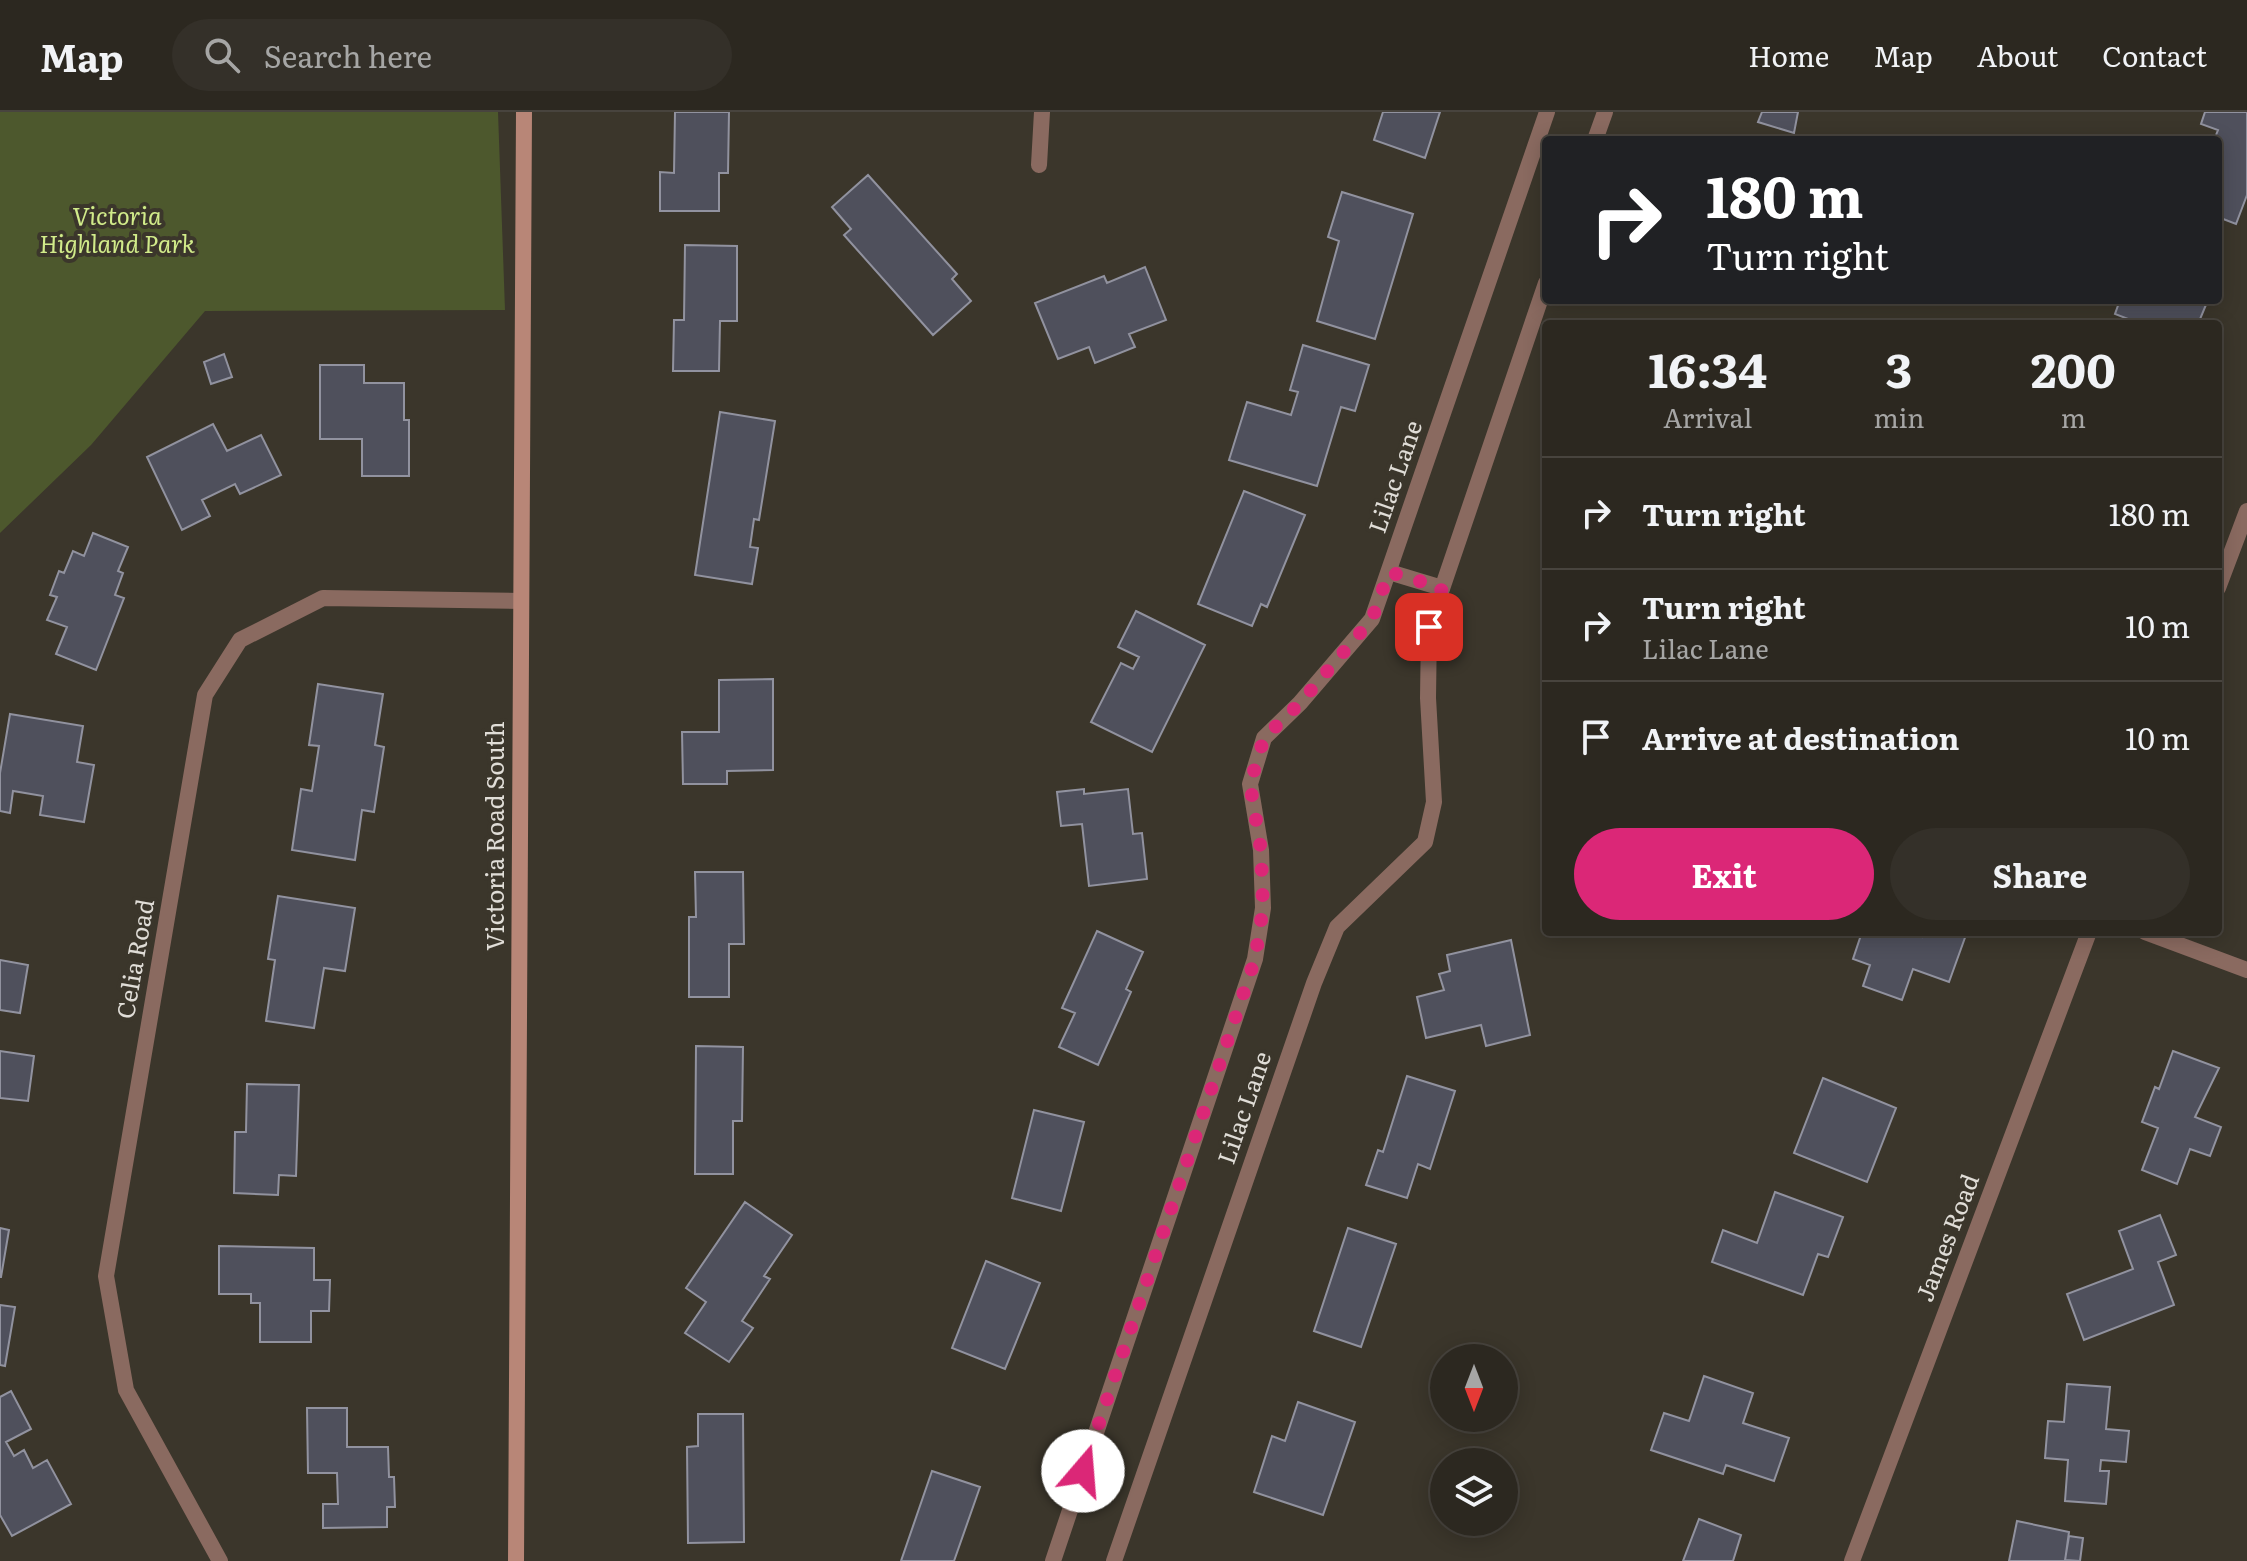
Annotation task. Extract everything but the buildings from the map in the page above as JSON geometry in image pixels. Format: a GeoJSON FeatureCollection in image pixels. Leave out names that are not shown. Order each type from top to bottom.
{"type":"FeatureCollection","features":[{"type":"Feature","properties":{"kind":"street","name":"Victoria Road South"},"geometry":{"type":"LineString","coordinates":[[516,1561],[524,112]]}},
{"type":"Feature","properties":{"kind":"street"},"geometry":{"type":"LineString","coordinates":[[1039,165],[1042,112]]}},
{"type":"Feature","properties":{"kind":"street","name":"Lilac Lane"},"geometry":{"type":"LineString","coordinates":[[1053,1561],[1255,959],[1263,908],[1261,850],[1250,784],[1264,738],[1300,703],[1372,619],[1547,112]]}},
{"type":"Feature","properties":{"kind":"street"},"geometry":{"type":"LineString","coordinates":[[1596,136],[1605,112]]}},
{"type":"Feature","properties":{"kind":"street","name":"Lilac Lane"},"geometry":{"type":"LineString","coordinates":[[1114,1561],[1314,983],[1337,927],[1425,842],[1434,802],[1428,698],[1429,627],[1542,295]]}},
{"type":"Feature","properties":{"kind":"street"},"geometry":{"type":"LineString","coordinates":[[2222,577],[2247,511]]}},
{"type":"Feature","properties":{"kind":"street"},"geometry":{"type":"LineString","coordinates":[[1389,572],[1442,588]]}},
{"type":"Feature","properties":{"kind":"street","name":"Celia Road"},"geometry":{"type":"LineString","coordinates":[[220,1561],[126,1390],[106,1276],[205,695],[240,640],[323,598],[521,601]]}},
{"type":"Feature","properties":{"kind":"street","name":"James Road"},"geometry":{"type":"LineString","coordinates":[[1852,1561],[2087,936]]}},
{"type":"Feature","properties":{"kind":"street"},"geometry":{"type":"LineString","coordinates":[[2156,936],[2247,970]]}},
{"type":"Feature","properties":{"kind":"green space","name":"Victoria Highland Park"},"geometry":{"type":"Polygon","coordinates":[[[0,112],[498,112],[505,310],[205,311],[91,445],[0,533],[0,112]]]}},
{"type":"Feature","properties":{"kind":"route"},"geometry":{"type":"LineString","coordinates":[[1083,1471],[1255,959],[1263,908],[1261,850],[1250,784],[1264,738],[1300,703],[1372,619],[1389,572],[1442,588],[1429,627]]}}]}
